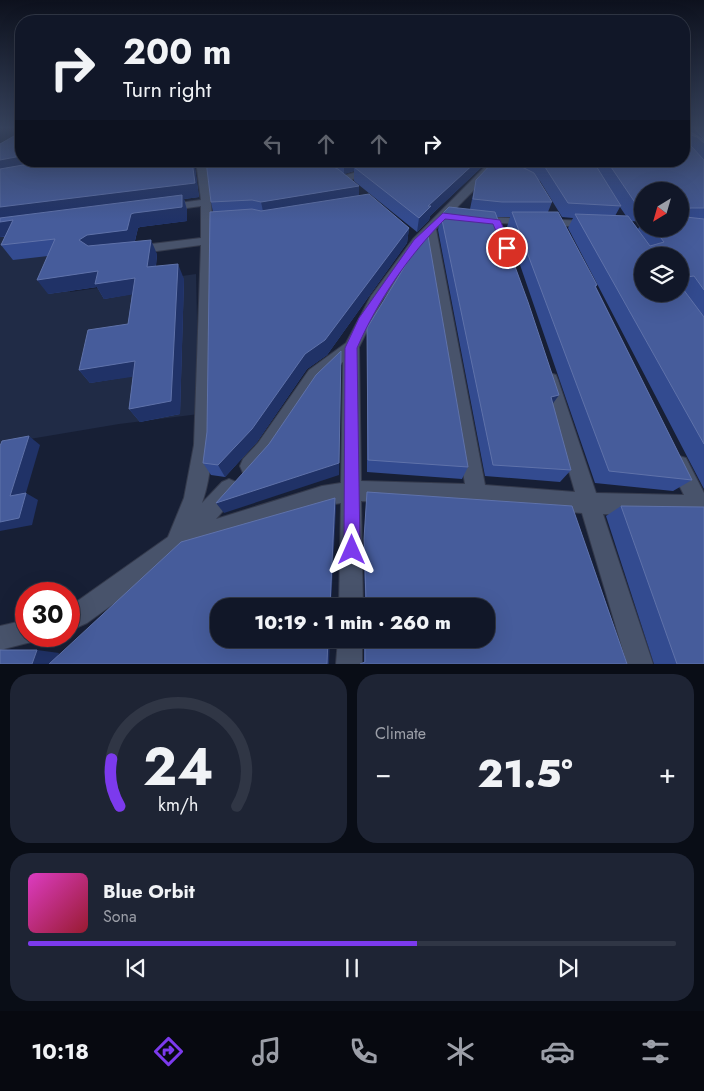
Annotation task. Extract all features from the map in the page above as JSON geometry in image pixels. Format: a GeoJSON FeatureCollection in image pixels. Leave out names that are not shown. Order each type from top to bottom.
{"type":"FeatureCollection","features":[{"type":"Feature","properties":{"kind":"street"},"geometry":{"type":"LineString","coordinates":[[179,542],[194,498],[203,445],[208,310],[206,241],[212,222],[202,167]]}},
{"type":"Feature","properties":{"kind":"street"},"geometry":{"type":"LineString","coordinates":[[353,189],[339,177],[378,167]]}},
{"type":"Feature","properties":{"kind":"street"},"geometry":{"type":"LineString","coordinates":[[80,614],[179,542],[265,449],[315,375],[351,348],[376,299],[413,239],[430,229],[492,167]]}},
{"type":"Feature","properties":{"kind":"street"},"geometry":{"type":"LineString","coordinates":[[158,208],[207,202]]}},
{"type":"Feature","properties":{"kind":"street"},"geometry":{"type":"LineString","coordinates":[[549,207],[566,240]]}},
{"type":"Feature","properties":{"kind":"street"},"geometry":{"type":"LineString","coordinates":[[443,216],[497,222],[557,222],[606,225]]}},
{"type":"Feature","properties":{"kind":"street"},"geometry":{"type":"LineString","coordinates":[[497,222],[504,240]]}},
{"type":"Feature","properties":{"kind":"street"},"geometry":{"type":"LineString","coordinates":[[430,229],[477,494]]}},
{"type":"Feature","properties":{"kind":"street"},"geometry":{"type":"LineString","coordinates":[[124,251],[206,241]]}},
{"type":"Feature","properties":{"kind":"street"},"geometry":{"type":"LineString","coordinates":[[351,348],[351,598]]}},
{"type":"Feature","properties":{"kind":"street"},"geometry":{"type":"LineString","coordinates":[[544,362],[640,664]]}},
{"type":"Feature","properties":{"kind":"street"},"geometry":{"type":"LineString","coordinates":[[673,452],[703,509]]}},
{"type":"Feature","properties":{"kind":"street"},"geometry":{"type":"LineString","coordinates":[[179,542],[322,496],[352,491],[477,494],[589,503],[703,509]]}},
{"type":"Feature","properties":{"kind":"street"},"geometry":{"type":"LineString","coordinates":[[0,638],[15,635]]}},
{"type":"Feature","properties":{"kind":"street"},"geometry":{"type":"LineString","coordinates":[[349,664],[350,648]]}},
{"type":"Feature","properties":{"kind":"shaded area"},"geometry":{"type":"Polygon","coordinates":[[[0,230],[90,237],[70,292],[196,274],[199,414],[119,424],[0,444],[0,230]]]}},
{"type":"Feature","properties":{"kind":"building"},"geometry":{"type":"Polygon","coordinates":[[[690,159],[703,159],[704,208],[690,208],[689,210],[689,182],[634,182],[634,201],[611,167],[690,167],[690,159]]]}},
{"type":"Feature","properties":{"kind":"building"},"geometry":{"type":"Polygon","coordinates":[[[15,166],[193,167],[195,183],[0,207],[0,169],[15,166]]]}},
{"type":"Feature","properties":{"kind":"building"},"geometry":{"type":"Polygon","coordinates":[[[207,167],[333,167],[359,186],[261,202],[252,200],[211,202],[207,167]]]}},
{"type":"Feature","properties":{"kind":"building"},"geometry":{"type":"Polygon","coordinates":[[[354,167],[470,167],[428,206],[431,206],[419,218],[354,167]]]}},
{"type":"Feature","properties":{"kind":"building"},"geometry":{"type":"Polygon","coordinates":[[[488,167],[522,167],[534,173],[552,202],[502,202],[473,199],[476,180],[488,167]]]}},
{"type":"Feature","properties":{"kind":"building"},"geometry":{"type":"Polygon","coordinates":[[[545,167],[597,167],[621,206],[568,203],[545,167]]]}},
{"type":"Feature","properties":{"kind":"building"},"geometry":{"type":"Polygon","coordinates":[[[369,194],[409,228],[325,340],[305,354],[252,429],[218,465],[203,463],[207,432],[210,212],[252,209],[261,211],[369,194]]]}},
{"type":"Feature","properties":{"kind":"building"},"geometry":{"type":"Polygon","coordinates":[[[182,195],[182,207],[134,213],[131,214],[127,230],[87,235],[79,240],[88,246],[151,240],[147,267],[178,264],[171,401],[129,409],[135,361],[79,370],[88,330],[128,324],[135,278],[95,284],[98,271],[37,280],[55,239],[1,245],[13,220],[0,222],[0,218],[182,195]]]}},
{"type":"Feature","properties":{"kind":"building"},"geometry":{"type":"Polygon","coordinates":[[[449,207],[495,212],[559,395],[551,397],[571,470],[493,465],[441,215],[449,207]]]}},
{"type":"Feature","properties":{"kind":"building"},"geometry":{"type":"Polygon","coordinates":[[[512,212],[558,212],[597,285],[595,286],[692,480],[609,471],[512,212]]]}},
{"type":"Feature","properties":{"kind":"building"},"geometry":{"type":"Polygon","coordinates":[[[575,214],[628,216],[634,224],[634,238],[644,238],[650,246],[664,242],[661,238],[689,238],[689,217],[704,219],[704,290],[694,276],[689,277],[689,247],[634,247],[634,302],[689,302],[689,297],[704,317],[704,444],[575,214]]]}},
{"type":"Feature","properties":{"kind":"building"},"geometry":{"type":"Polygon","coordinates":[[[427,230],[468,467],[368,460],[367,328],[427,230]]]}},
{"type":"Feature","properties":{"kind":"building"},"geometry":{"type":"Polygon","coordinates":[[[341,351],[339,463],[216,503],[269,444],[316,375],[341,351]]]}},
{"type":"Feature","properties":{"kind":"building"},"geometry":{"type":"Polygon","coordinates":[[[29,436],[10,496],[26,493],[19,518],[0,522],[0,446],[2,441],[29,436]]]}},
{"type":"Feature","properties":{"kind":"building"},"geometry":{"type":"Polygon","coordinates":[[[367,492],[572,506],[627,664],[360,664],[365,662],[365,648],[495,648],[495,598],[366,598],[364,539],[367,492]]]}},
{"type":"Feature","properties":{"kind":"building"},"geometry":{"type":"Polygon","coordinates":[[[335,498],[330,598],[210,598],[210,648],[328,648],[327,664],[49,664],[67,647],[80,647],[80,635],[181,542],[335,498]]]}},
{"type":"Feature","properties":{"kind":"building"},"geometry":{"type":"Polygon","coordinates":[[[621,506],[704,507],[704,664],[677,664],[621,506]]]}},
{"type":"Feature","properties":{"kind":"building"},"geometry":{"type":"Polygon","coordinates":[[[0,650],[37,650],[32,664],[0,664],[0,650]]]}},
{"type":"Feature","properties":{"kind":"route"},"geometry":{"type":"LineString","coordinates":[[352,550],[351,348],[363,321],[376,299],[417,242],[443,216],[497,222],[507,248]]}}]}
